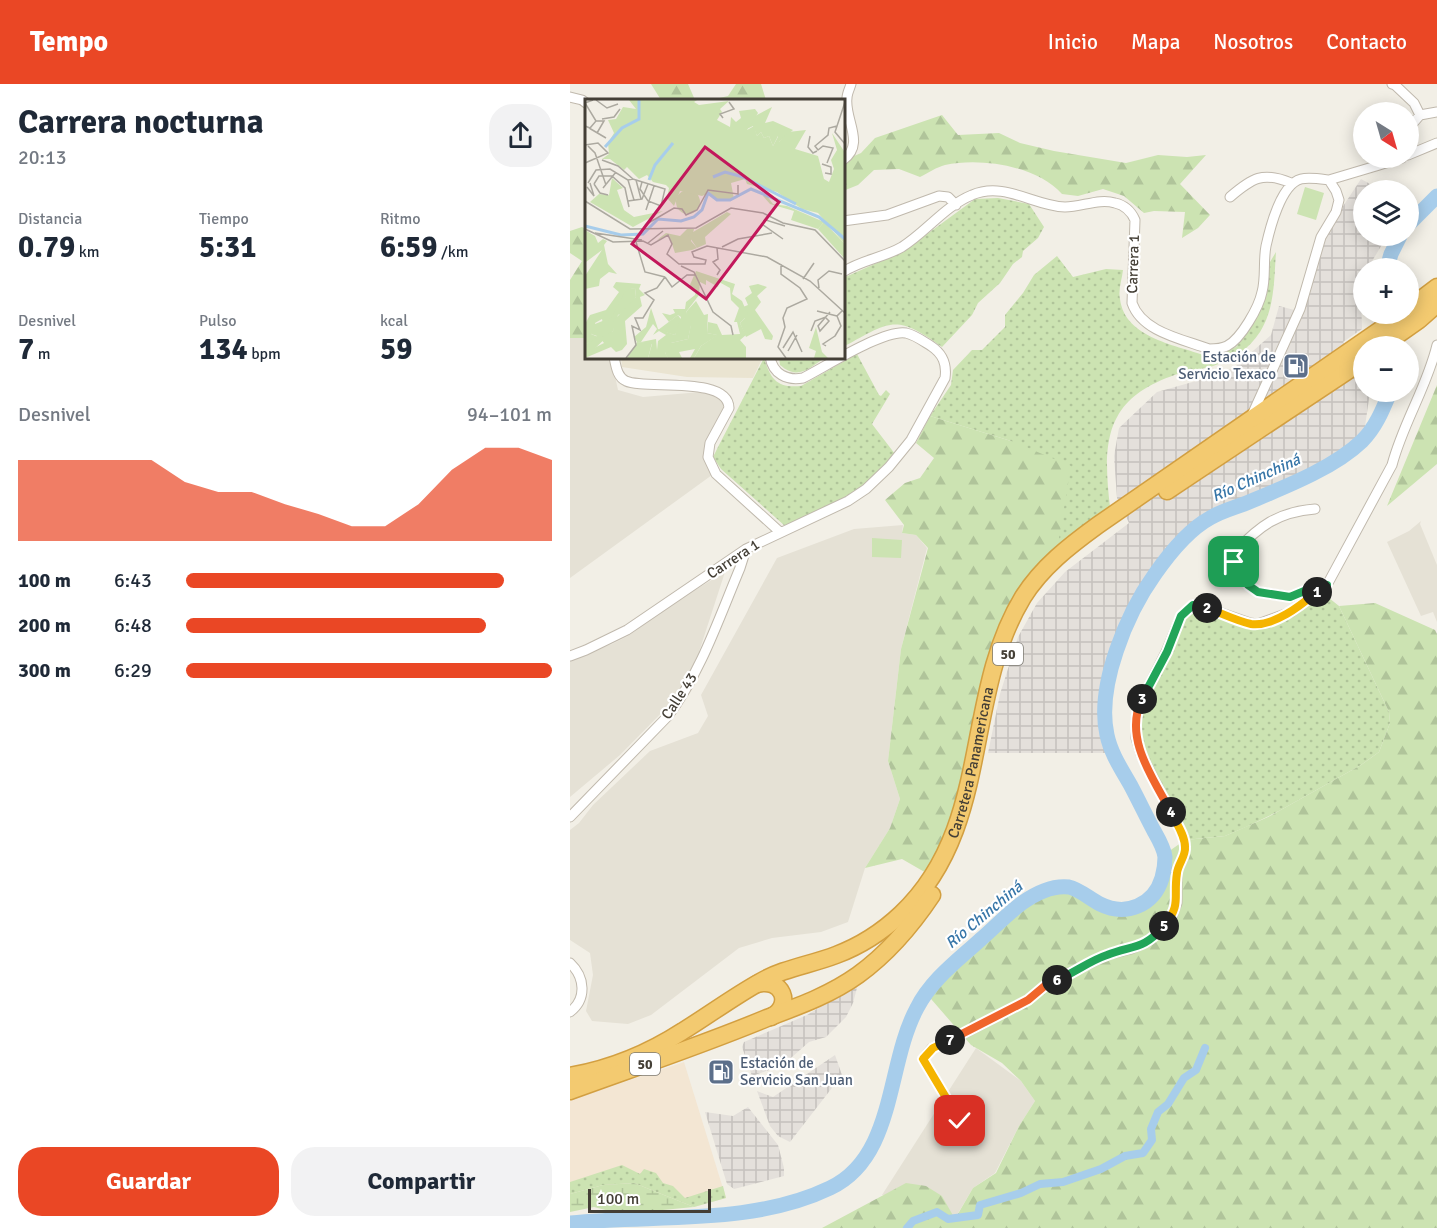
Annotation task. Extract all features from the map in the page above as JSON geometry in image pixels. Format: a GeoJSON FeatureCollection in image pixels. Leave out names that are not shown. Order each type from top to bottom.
{"type":"FeatureCollection","features":[{"type":"Feature","properties":{"kind":"highway","name":"Carretera Panamericana"},"geometry":{"type":"LineString","coordinates":[[1419,304],[1437,287]]}},
{"type":"Feature","properties":{"kind":"highway","name":"Carretera Panamericana"},"geometry":{"type":"LineString","coordinates":[[1419,310],[1437,304]]}},
{"type":"Feature","properties":{"kind":"highway","name":"Carretera Panamericana"},"geometry":{"type":"LineString","coordinates":[[1383,336],[1397,324]]}},
{"type":"Feature","properties":{"kind":"highway","name":"Carretera Panamericana"},"geometry":{"type":"LineString","coordinates":[[1390,336],[1401,324]]}},
{"type":"Feature","properties":{"kind":"highway","name":"Carretera Panamericana"},"geometry":{"type":"LineString","coordinates":[[570,1076],[604,1068],[658,1046],[757,984],[786,969],[837,955],[886,927],[914,901],[931,879],[947,849],[959,821],[971,781],[988,690],[999,651],[1024,597],[1046,568],[1061,552],[1098,525],[1250,420],[1353,360]]}},
{"type":"Feature","properties":{"kind":"highway","name":"Carretera Panamericana"},"geometry":{"type":"LineString","coordinates":[[570,1091],[812,1001],[858,975],[883,955],[907,928],[938,885],[955,854],[979,782],[997,690],[1008,654],[1033,602],[1053,575],[1103,533],[1353,361]]}},
{"type":"Feature","properties":{"kind":"highway"},"geometry":{"type":"LineString","coordinates":[[757,984],[772,983],[782,993],[781,1008],[777,1014],[770,1017]]}},
{"type":"Feature","properties":{"kind":"street"},"geometry":{"type":"LineString","coordinates":[[844,159],[849,156],[854,144],[847,98],[851,84]]}},
{"type":"Feature","properties":{"kind":"street"},"geometry":{"type":"LineString","coordinates":[[1392,84],[1414,103],[1420,115],[1437,112]]}},
{"type":"Feature","properties":{"kind":"street"},"geometry":{"type":"LineString","coordinates":[[570,97],[585,103]]}},
{"type":"Feature","properties":{"kind":"street"},"geometry":{"type":"LineString","coordinates":[[1419,150],[1437,143]]}},
{"type":"Feature","properties":{"kind":"street"},"geometry":{"type":"LineString","coordinates":[[1230,197],[1246,183],[1264,176],[1291,183],[1302,178],[1329,180],[1369,168]]}},
{"type":"Feature","properties":{"kind":"street"},"geometry":{"type":"LineString","coordinates":[[1250,420],[1300,309],[1321,237],[1336,212],[1339,200],[1329,180]]}},
{"type":"Feature","properties":{"kind":"street","name":"Carrera 1"},"geometry":{"type":"LineString","coordinates":[[844,271],[901,247],[970,196],[990,192],[1010,192],[1063,207],[1106,201],[1119,204],[1132,213],[1135,220],[1131,303],[1135,312],[1149,326],[1209,349],[1220,349],[1238,338],[1256,309],[1263,292],[1266,247],[1273,220],[1291,183]]}},
{"type":"Feature","properties":{"kind":"street"},"geometry":{"type":"LineString","coordinates":[[844,221],[887,215],[939,196],[948,197],[956,205]]}},
{"type":"Feature","properties":{"kind":"street","name":"Carrera 1"},"geometry":{"type":"LineString","coordinates":[[570,656],[627,630],[746,549],[848,501],[866,489],[889,466],[911,440],[945,378],[947,367],[943,357],[916,337],[905,333],[893,333],[879,338],[844,356]]}},
{"type":"Feature","properties":{"kind":"street"},"geometry":{"type":"LineString","coordinates":[[976,1130],[960,1121],[923,1059],[933,1048],[1028,1000],[1047,984],[1107,955],[1147,942],[1172,916],[1177,903],[1177,871],[1185,848],[1184,838],[1141,754],[1136,738],[1136,719],[1140,703],[1167,652],[1181,616],[1193,605],[1258,624],[1291,612],[1327,585],[1392,465],[1398,445],[1431,369],[1437,345]]}},
{"type":"Feature","properties":{"kind":"street"},"geometry":{"type":"LineString","coordinates":[[614,358],[619,375],[626,382],[680,385],[713,390],[722,395],[728,402],[729,408],[710,443],[708,457],[716,474],[780,532]]}},
{"type":"Feature","properties":{"kind":"street","name":"Carrera 1"},"geometry":{"type":"LineString","coordinates":[[770,358],[773,369],[780,375],[794,380],[803,378],[841,358]]}},
{"type":"Feature","properties":{"kind":"street"},"geometry":{"type":"LineString","coordinates":[[1315,509],[1298,510],[1264,524],[1234,552],[1234,562],[1248,585],[1258,592],[1290,597],[1321,584],[1327,585]]}},
{"type":"Feature","properties":{"kind":"street","name":"Calle 43"},"geometry":{"type":"LineString","coordinates":[[570,817],[668,716],[681,699],[692,680],[746,549]]}},
{"type":"Feature","properties":{"kind":"street"},"geometry":{"type":"LineString","coordinates":[[570,963],[576,968],[582,981],[582,993],[576,1007],[570,1012]]}},
{"type":"Feature","properties":{"kind":"shaded area"},"geometry":{"type":"Polygon","coordinates":[[[1353,191],[1353,246],[1381,246],[1374,258],[1353,258],[1353,324],[1362,324],[1362,329],[1343,342],[1353,358],[1353,402],[1369,402],[1363,440],[1324,467],[1263,496],[1210,517],[1177,548],[1156,573],[1138,601],[1115,659],[1108,685],[1104,711],[1106,734],[1113,753],[988,753],[1000,694],[1018,637],[1037,603],[1065,572],[1129,523],[1117,498],[1114,456],[1119,428],[1157,392],[1214,376],[1235,367],[1271,335],[1279,306],[1302,312],[1324,235],[1353,191]]]}},
{"type":"Feature","properties":{"kind":"shaded area"},"geometry":{"type":"Polygon","coordinates":[[[570,338],[585,338],[585,358],[611,358],[618,390],[643,397],[712,391],[721,396],[727,407],[708,441],[712,475],[570,578],[570,338]]]}},
{"type":"Feature","properties":{"kind":"shaded area"},"geometry":{"type":"Polygon","coordinates":[[[621,358],[763,358],[753,378],[687,377],[622,367],[621,358]]]}},
{"type":"Feature","properties":{"kind":"shaded area"},"geometry":{"type":"Polygon","coordinates":[[[1421,521],[1420,524],[1437,565],[1437,622],[1433,612],[1421,616],[1387,542],[1409,531],[1421,521]]]}},
{"type":"Feature","properties":{"kind":"shaded area"},"geometry":{"type":"Polygon","coordinates":[[[903,525],[902,533],[916,535],[927,548],[901,649],[888,761],[900,799],[890,828],[865,868],[848,922],[821,932],[772,938],[739,948],[651,1015],[628,1024],[592,1021],[586,1011],[593,975],[590,953],[570,940],[570,830],[650,751],[698,733],[708,716],[701,695],[777,558],[854,529],[903,525]]]}},
{"type":"Feature","properties":{"kind":"shaded area"},"geometry":{"type":"Polygon","coordinates":[[[725,572],[697,658],[681,693],[620,755],[570,797],[570,658],[612,644],[628,636],[680,599],[725,572]]]}},
{"type":"Feature","properties":{"kind":"shaded area"},"geometry":{"type":"Polygon","coordinates":[[[858,984],[846,1017],[826,1037],[809,1042],[783,1065],[752,1076],[742,1047],[744,1042],[807,1015],[858,984]]]}},
{"type":"Feature","properties":{"kind":"shaded area"},"geometry":{"type":"Polygon","coordinates":[[[976,1048],[1021,1081],[1035,1101],[1019,1126],[995,1173],[973,1188],[954,1220],[942,1196],[882,1195],[976,1048]]]}},
{"type":"Feature","properties":{"kind":"shaded area"},"geometry":{"type":"Polygon","coordinates":[[[835,1055],[842,1075],[790,1142],[778,1136],[770,1126],[757,1091],[773,1097],[835,1055]]]}},
{"type":"Feature","properties":{"kind":"shaded area"},"geometry":{"type":"Polygon","coordinates":[[[684,1062],[726,1198],[694,1207],[634,1183],[603,1185],[570,1194],[570,1100],[684,1062]]]}},
{"type":"Feature","properties":{"kind":"shaded area"},"geometry":{"type":"Polygon","coordinates":[[[748,1107],[778,1145],[784,1176],[734,1189],[727,1184],[705,1112],[733,1116],[748,1107]]]}},
{"type":"Feature","properties":{"kind":"green space"},"geometry":{"type":"Polygon","coordinates":[[[651,84],[688,84],[695,99],[660,99],[651,84]]]}},
{"type":"Feature","properties":{"kind":"green space"},"geometry":{"type":"Polygon","coordinates":[[[736,84],[761,84],[766,99],[715,99],[728,96],[736,84]]]}},
{"type":"Feature","properties":{"kind":"green space"},"geometry":{"type":"Polygon","coordinates":[[[942,115],[958,135],[999,133],[1020,143],[1126,163],[1158,155],[1187,157],[1206,155],[1180,184],[1210,215],[1198,228],[1182,238],[1185,212],[1144,213],[1124,196],[1103,189],[1078,196],[1062,194],[1051,184],[1023,170],[991,163],[945,165],[920,177],[899,169],[874,170],[858,185],[844,191],[844,161],[861,153],[875,138],[942,115]]]}},
{"type":"Feature","properties":{"kind":"green space"},"geometry":{"type":"Polygon","coordinates":[[[1305,187],[1324,193],[1316,220],[1297,214],[1305,187]]]}},
{"type":"Feature","properties":{"kind":"green space"},"geometry":{"type":"Polygon","coordinates":[[[998,198],[1029,204],[1044,227],[1038,238],[1023,251],[1022,257],[1013,264],[1000,283],[978,303],[972,315],[942,347],[913,329],[893,324],[872,331],[844,346],[844,278],[904,251],[975,199],[998,198]]]}},
{"type":"Feature","properties":{"kind":"green space"},"geometry":{"type":"Polygon","coordinates":[[[582,227],[585,228],[585,338],[570,338],[570,280],[582,261],[570,253],[570,231],[582,227]]]}},
{"type":"Feature","properties":{"kind":"green space"},"geometry":{"type":"Polygon","coordinates":[[[1276,252],[1269,313],[1256,338],[1240,353],[1227,361],[1161,380],[1141,391],[1126,404],[1116,420],[1110,437],[1107,457],[1110,507],[1057,550],[1011,441],[930,416],[951,385],[953,370],[972,350],[982,350],[1005,327],[1005,315],[1034,275],[1057,256],[1073,277],[1106,269],[1123,270],[1120,299],[1124,312],[1132,323],[1155,339],[1209,357],[1236,347],[1252,325],[1266,297],[1270,262],[1276,252]]]}},
{"type":"Feature","properties":{"kind":"green space"},"geometry":{"type":"Polygon","coordinates":[[[857,354],[879,395],[881,396],[886,390],[890,394],[872,424],[895,454],[858,489],[831,505],[785,526],[721,469],[713,457],[764,358],[769,372],[776,381],[786,386],[801,386],[857,354]]]}},
{"type":"Feature","properties":{"kind":"green space"},"geometry":{"type":"Polygon","coordinates":[[[779,358],[825,358],[809,369],[798,372],[787,370],[780,365],[779,358]]]}},
{"type":"Feature","properties":{"kind":"green space"},"geometry":{"type":"Polygon","coordinates":[[[1437,385],[1437,464],[1387,506],[1437,385]]]}},
{"type":"Feature","properties":{"kind":"green space"},"geometry":{"type":"Polygon","coordinates":[[[930,416],[1011,441],[1071,466],[1057,550],[1029,580],[954,819],[928,874],[902,859],[865,868],[890,828],[900,799],[888,761],[901,649],[928,548],[916,535],[902,533],[904,525],[885,500],[905,483],[920,478],[934,458],[916,443],[930,416]]]}},
{"type":"Feature","properties":{"kind":"green space"},"geometry":{"type":"Polygon","coordinates":[[[872,538],[902,540],[901,558],[872,557],[872,538]]]}},
{"type":"Feature","properties":{"kind":"green space"},"geometry":{"type":"Polygon","coordinates":[[[1317,598],[1329,598],[1339,606],[1389,712],[1390,723],[1379,752],[1361,765],[1246,827],[1225,836],[1185,840],[1134,735],[1136,715],[1174,618],[1185,609],[1194,608],[1235,624],[1256,624],[1317,598]]]}},
{"type":"Feature","properties":{"kind":"green space"},"geometry":{"type":"Polygon","coordinates":[[[1375,603],[1435,630],[1437,634],[1437,1228],[822,1228],[906,1183],[926,1186],[942,1196],[955,1219],[973,1188],[996,1173],[1019,1126],[1035,1101],[1021,1081],[1002,1063],[971,1045],[925,992],[1003,918],[1035,894],[1047,888],[1056,887],[1071,889],[1106,907],[1128,909],[1142,904],[1148,901],[1158,889],[1165,854],[1185,840],[1225,836],[1268,817],[1361,765],[1379,752],[1390,723],[1389,712],[1339,606],[1375,603]]]}},
{"type":"Feature","properties":{"kind":"green space"},"geometry":{"type":"Polygon","coordinates":[[[622,1165],[640,1174],[644,1169],[656,1173],[663,1183],[673,1186],[685,1198],[723,1186],[726,1198],[694,1207],[634,1183],[603,1185],[570,1194],[570,1182],[622,1165]]]}},
{"type":"Feature","properties":{"kind":"green space"},"geometry":{"type":"Polygon","coordinates":[[[634,1183],[694,1207],[621,1214],[594,1207],[570,1212],[570,1194],[603,1185],[634,1183]]]}},
{"type":"Feature","properties":{"kind":"waterway","name":"Río Chinchiná"},"geometry":{"type":"LineString","coordinates":[[1419,214],[1437,196]]}},
{"type":"Feature","properties":{"kind":"waterway","name":"Río Chinchiná"},"geometry":{"type":"LineString","coordinates":[[1390,258],[1395,246]]}},
{"type":"Feature","properties":{"kind":"waterway","name":"Río Chinchiná"},"geometry":{"type":"LineString","coordinates":[[570,1223],[735,1213],[800,1200],[830,1188],[851,1174],[867,1155],[887,1108],[907,1031],[917,1008],[937,980],[954,963],[1016,907],[1044,890],[1069,887],[1100,904],[1120,909],[1138,906],[1153,895],[1162,878],[1165,857],[1159,840],[1114,755],[1107,735],[1105,716],[1110,673],[1116,651],[1134,609],[1160,566],[1194,529],[1219,513],[1308,476],[1338,460],[1362,441],[1379,418],[1386,402]]}},
{"type":"Feature","properties":{"kind":"waterway"},"geometry":{"type":"LineString","coordinates":[[907,1228],[913,1221],[937,1212],[948,1219],[978,1215],[980,1205],[1021,1193],[1040,1184],[1063,1182],[1101,1169],[1125,1156],[1143,1153],[1152,1140],[1151,1129],[1158,1112],[1168,1104],[1184,1078],[1196,1070],[1205,1048]]}},
{"type":"Feature","properties":{"kind":"place","name":"Estación de Servicio Texaco"},"geometry":{"type":"Point","coordinates":[1296,366]}},
{"type":"Feature","properties":{"kind":"place","name":"Estación de Servicio San Juan"},"geometry":{"type":"Point","coordinates":[721,1072]}},
{"type":"Feature","properties":{"kind":"route"},"geometry":{"type":"LineString","coordinates":[[960,1121],[923,1059],[933,1048],[1028,1000],[1047,984],[1107,955],[1147,942],[1172,916],[1177,903],[1177,871],[1184,856],[1184,838],[1141,754],[1136,738],[1136,719],[1140,703],[1167,652],[1181,616],[1193,605],[1258,624],[1291,612],[1327,585],[1321,584],[1290,597],[1258,592],[1248,585],[1234,562]]}}]}
